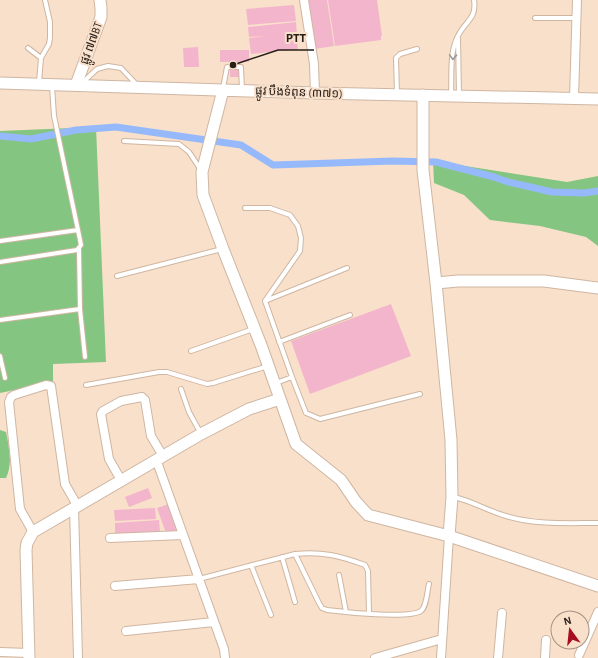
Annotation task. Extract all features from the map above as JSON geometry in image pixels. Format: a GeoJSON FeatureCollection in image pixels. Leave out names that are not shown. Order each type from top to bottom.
{"type":"FeatureCollection","features":[{"type":"Feature","properties":{"kind":"street","name":"ផ្លូវ ៧៧BT"},"geometry":{"type":"LineString","coordinates":[[78,85],[100,17],[100,0]]}},
{"type":"Feature","properties":{"kind":"street"},"geometry":{"type":"LineString","coordinates":[[304,0],[314,64],[315,93]]}},
{"type":"Feature","properties":{"kind":"street"},"geometry":{"type":"LineString","coordinates":[[574,98],[577,0]]}},
{"type":"Feature","properties":{"kind":"street","name":"ផ្លូវ បឹងទំពុន (៣៧១)"},"geometry":{"type":"LineString","coordinates":[[0,83],[315,93],[598,99]]}},
{"type":"Feature","properties":{"kind":"street"},"geometry":{"type":"LineString","coordinates":[[223,90],[202,172],[203,195],[296,444],[341,480],[356,502],[368,515],[449,536],[598,586]]}},
{"type":"Feature","properties":{"kind":"street"},"geometry":{"type":"LineString","coordinates":[[423,95],[423,170],[436,283],[451,440],[452,497],[441,658]]}},
{"type":"Feature","properties":{"kind":"street"},"geometry":{"type":"LineString","coordinates":[[436,283],[458,281],[544,281],[598,288]]}},
{"type":"Feature","properties":{"kind":"street"},"geometry":{"type":"LineString","coordinates":[[33,532],[20,509],[10,402],[14,395],[46,385],[51,386],[65,484],[76,506],[78,658]]}},
{"type":"Feature","properties":{"kind":"street"},"geometry":{"type":"LineString","coordinates":[[121,480],[109,459],[101,414],[103,411],[115,404],[125,400],[142,397],[144,399],[151,436],[160,458],[183,535],[224,649],[225,658]]}},
{"type":"Feature","properties":{"kind":"street"},"geometry":{"type":"LineString","coordinates":[[0,652],[29,655],[26,550],[27,543],[33,532],[201,434],[249,409],[280,399]]}},
{"type":"Feature","properties":{"kind":"street"},"geometry":{"type":"LineString","coordinates":[[110,538],[183,535]]}},
{"type":"Feature","properties":{"kind":"street"},"geometry":{"type":"LineString","coordinates":[[115,586],[199,579]]}},
{"type":"Feature","properties":{"kind":"street"},"geometry":{"type":"LineString","coordinates":[[579,655],[598,612]]}},
{"type":"Feature","properties":{"kind":"street"},"geometry":{"type":"LineString","coordinates":[[498,658],[502,613]]}},
{"type":"Feature","properties":{"kind":"street"},"geometry":{"type":"LineString","coordinates":[[126,631],[214,622]]}},
{"type":"Feature","properties":{"kind":"street"},"geometry":{"type":"LineString","coordinates":[[375,658],[442,639]]}},
{"type":"Feature","properties":{"kind":"street"},"geometry":{"type":"LineString","coordinates":[[545,658],[546,640]]}},
{"type":"Feature","properties":{"kind":"lane"},"geometry":{"type":"LineString","coordinates":[[39,84],[40,58],[49,44],[50,38],[50,22],[45,0]]}},
{"type":"Feature","properties":{"kind":"lane"},"geometry":{"type":"LineString","coordinates":[[455,96],[453,49],[458,36],[473,17],[475,7],[474,0]]}},
{"type":"Feature","properties":{"kind":"lane"},"geometry":{"type":"LineString","coordinates":[[535,18],[576,18]]}},
{"type":"Feature","properties":{"kind":"lane"},"geometry":{"type":"LineString","coordinates":[[455,96],[458,36]]}},
{"type":"Feature","properties":{"kind":"lane"},"geometry":{"type":"LineString","coordinates":[[28,48],[40,58]]}},
{"type":"Feature","properties":{"kind":"lane"},"geometry":{"type":"LineString","coordinates":[[397,95],[396,58],[400,54],[417,49]]}},
{"type":"Feature","properties":{"kind":"lane"},"geometry":{"type":"LineString","coordinates":[[78,85],[97,69],[108,66],[121,68],[139,87]]}},
{"type":"Feature","properties":{"kind":"lane"},"geometry":{"type":"LineString","coordinates":[[223,90],[228,66],[241,68],[242,91]]}},
{"type":"Feature","properties":{"kind":"lane"},"geometry":{"type":"LineString","coordinates":[[52,84],[54,116],[81,245],[79,248],[80,309],[85,357]]}},
{"type":"Feature","properties":{"kind":"lane"},"geometry":{"type":"LineString","coordinates":[[124,141],[179,144],[188,152],[202,172]]}},
{"type":"Feature","properties":{"kind":"lane"},"geometry":{"type":"LineString","coordinates":[[245,208],[270,208],[290,215],[298,226],[301,238],[300,251],[264,301]]}},
{"type":"Feature","properties":{"kind":"lane"},"geometry":{"type":"LineString","coordinates":[[0,241],[78,230]]}},
{"type":"Feature","properties":{"kind":"lane"},"geometry":{"type":"LineString","coordinates":[[0,262],[77,250],[79,248]]}},
{"type":"Feature","properties":{"kind":"lane"},"geometry":{"type":"LineString","coordinates":[[118,276],[223,249]]}},
{"type":"Feature","properties":{"kind":"lane"},"geometry":{"type":"LineString","coordinates":[[264,301],[347,268]]}},
{"type":"Feature","properties":{"kind":"lane"},"geometry":{"type":"LineString","coordinates":[[264,301],[306,413],[320,418],[420,394]]}},
{"type":"Feature","properties":{"kind":"lane"},"geometry":{"type":"LineString","coordinates":[[0,320],[80,309]]}},
{"type":"Feature","properties":{"kind":"lane"},"geometry":{"type":"LineString","coordinates":[[279,342],[350,315]]}},
{"type":"Feature","properties":{"kind":"lane"},"geometry":{"type":"LineString","coordinates":[[191,351],[254,329]]}},
{"type":"Feature","properties":{"kind":"lane"},"geometry":{"type":"LineString","coordinates":[[0,356],[4,378]]}},
{"type":"Feature","properties":{"kind":"lane"},"geometry":{"type":"LineString","coordinates":[[86,385],[158,372],[166,372],[207,384],[268,366]]}},
{"type":"Feature","properties":{"kind":"lane"},"geometry":{"type":"LineString","coordinates":[[274,384],[292,377]]}},
{"type":"Feature","properties":{"kind":"lane"},"geometry":{"type":"LineString","coordinates":[[181,389],[201,434]]}},
{"type":"Feature","properties":{"kind":"lane"},"geometry":{"type":"LineString","coordinates":[[452,497],[462,499],[506,516],[532,522],[598,523]]}},
{"type":"Feature","properties":{"kind":"lane"},"geometry":{"type":"LineString","coordinates":[[199,579],[295,554],[311,552],[330,554],[365,565],[368,571],[369,613]]}},
{"type":"Feature","properties":{"kind":"lane"},"geometry":{"type":"LineString","coordinates":[[295,554],[322,608],[327,610],[378,614],[409,614],[419,612],[424,606],[429,584]]}},
{"type":"Feature","properties":{"kind":"lane"},"geometry":{"type":"LineString","coordinates":[[282,557],[296,602]]}},
{"type":"Feature","properties":{"kind":"lane"},"geometry":{"type":"LineString","coordinates":[[251,565],[271,615]]}},
{"type":"Feature","properties":{"kind":"lane"},"geometry":{"type":"LineString","coordinates":[[340,575],[346,612]]}},
{"type":"Feature","properties":{"kind":"green space"},"geometry":{"type":"Polygon","coordinates":[[[96,127],[106,362],[53,364],[53,382],[0,393],[0,131],[96,127]]]}},
{"type":"Feature","properties":{"kind":"green space"},"geometry":{"type":"Polygon","coordinates":[[[433,161],[567,182],[598,176],[598,246],[586,237],[540,226],[490,220],[464,195],[434,183],[433,161]]]}},
{"type":"Feature","properties":{"kind":"green space"},"geometry":{"type":"Polygon","coordinates":[[[0,430],[6,432],[9,449],[10,461],[6,478],[0,478],[0,430]]]}},
{"type":"Feature","properties":{"kind":"building"},"geometry":{"type":"Polygon","coordinates":[[[308,0],[327,0],[334,46],[315,49],[308,0]]]}},
{"type":"Feature","properties":{"kind":"building"},"geometry":{"type":"Polygon","coordinates":[[[328,0],[377,0],[382,36],[381,40],[335,46],[328,0]]]}},
{"type":"Feature","properties":{"kind":"building"},"geometry":{"type":"Polygon","coordinates":[[[294,5],[296,21],[248,25],[246,9],[294,5]]]}},
{"type":"Feature","properties":{"kind":"building"},"geometry":{"type":"Polygon","coordinates":[[[296,22],[298,49],[251,54],[249,38],[266,36],[249,37],[248,27],[296,22]]]}},
{"type":"Feature","properties":{"kind":"building"},"geometry":{"type":"Polygon","coordinates":[[[198,47],[199,67],[184,67],[183,48],[198,47]]]}},
{"type":"Feature","properties":{"kind":"building"},"geometry":{"type":"Polygon","coordinates":[[[220,50],[249,50],[249,62],[220,62],[220,50]]]}},
{"type":"Feature","properties":{"kind":"building"},"geometry":{"type":"Polygon","coordinates":[[[230,68],[239,68],[239,77],[230,77],[230,68]]]}},
{"type":"Feature","properties":{"kind":"building"},"geometry":{"type":"Polygon","coordinates":[[[391,304],[411,356],[310,394],[291,341],[391,304]]]}},
{"type":"Feature","properties":{"kind":"building"},"geometry":{"type":"Polygon","coordinates":[[[148,488],[152,498],[129,507],[125,497],[148,488]]]}},
{"type":"Feature","properties":{"kind":"building"},"geometry":{"type":"Polygon","coordinates":[[[169,504],[179,531],[167,536],[157,508],[169,504]]]}},
{"type":"Feature","properties":{"kind":"building"},"geometry":{"type":"Polygon","coordinates":[[[155,508],[156,519],[115,521],[114,510],[155,508]]]}},
{"type":"Feature","properties":{"kind":"building"},"geometry":{"type":"Polygon","coordinates":[[[159,520],[160,532],[115,534],[115,523],[159,520]]]}},
{"type":"Feature","properties":{"kind":"waterway"},"geometry":{"type":"LineString","coordinates":[[0,136],[31,139],[76,130],[116,127],[241,145],[273,165],[393,161],[436,162],[508,182],[552,192],[584,193],[598,191]]}},
{"type":"Feature","properties":{"kind":"place","name":"PTT"},"geometry":{"type":"Point","coordinates":[233,65]}}]}
